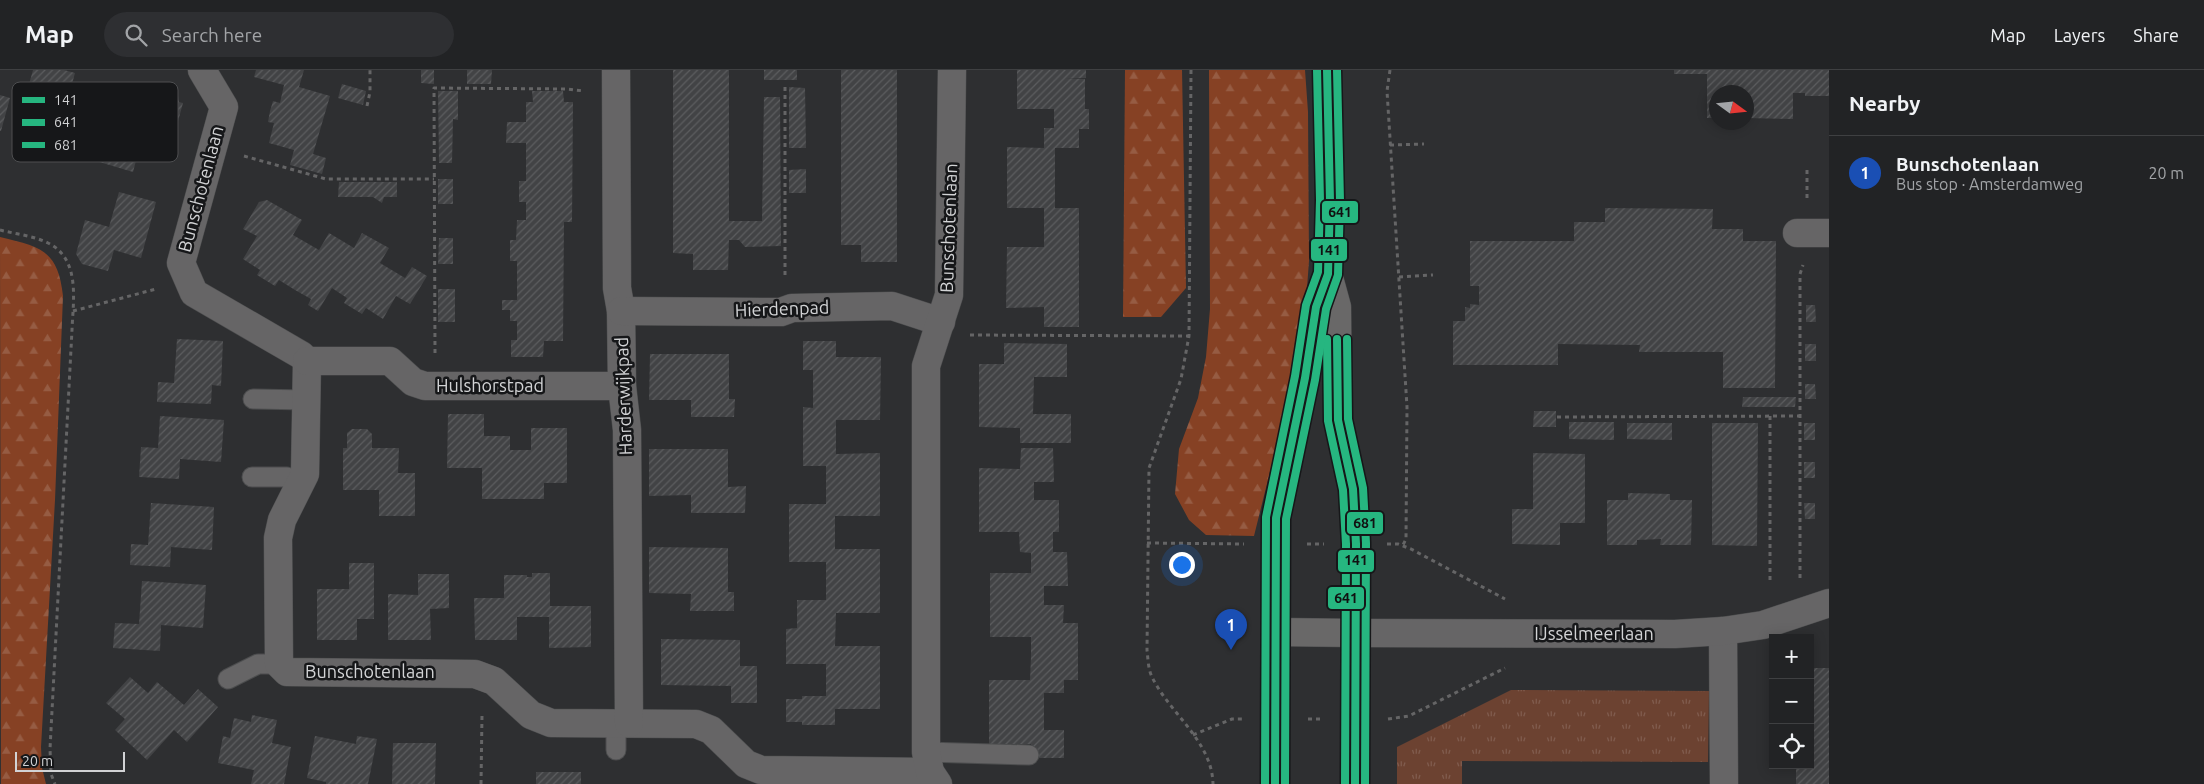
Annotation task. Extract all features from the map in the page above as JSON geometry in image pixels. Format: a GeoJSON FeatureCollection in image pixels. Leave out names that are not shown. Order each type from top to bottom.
{"type":"FeatureCollection","features":[{"type":"Feature","properties":{"kind":"main road"},"geometry":{"type":"LineString","coordinates":[[1326,70],[1330,200],[1328,274],[1337,307],[1338,420],[1353,489],[1356,544],[1354,784]]}},
{"type":"Feature","properties":{"kind":"main road"},"geometry":{"type":"LineString","coordinates":[[1275,784],[1276,518],[1310,353],[1316,307],[1328,274]]}},
{"type":"Feature","properties":{"kind":"main road"},"geometry":{"type":"LineString","coordinates":[[1276,632],[1356,633]]}},
{"type":"Feature","properties":{"kind":"street","name":"Bunschotenlaan"},"geometry":{"type":"LineString","coordinates":[[202,70],[224,107],[181,263],[194,293],[301,355],[307,361],[307,462],[302,483],[285,513],[278,538],[279,664],[287,672],[475,674],[494,681],[523,708],[540,719],[561,724],[682,723],[705,726],[746,764],[760,770],[931,769],[926,366],[949,295],[952,70]]}},
{"type":"Feature","properties":{"kind":"street","name":"Harderwijkpad"},"geometry":{"type":"LineString","coordinates":[[616,70],[617,288],[621,311],[622,386],[627,430],[622,723]]}},
{"type":"Feature","properties":{"kind":"street"},"geometry":{"type":"LineString","coordinates":[[1797,232],[1829,233]]}},
{"type":"Feature","properties":{"kind":"street","name":"Hierdenpad"},"geometry":{"type":"LineString","coordinates":[[621,311],[781,312],[792,308],[892,306],[941,322]]}},
{"type":"Feature","properties":{"kind":"street","name":"Hulshorstpad"},"geometry":{"type":"LineString","coordinates":[[307,361],[390,360],[413,382],[425,386],[622,386]]}},
{"type":"Feature","properties":{"kind":"street","name":"IJsselmeerlaan"},"geometry":{"type":"LineString","coordinates":[[1356,633],[1675,634],[1723,631],[1763,625],[1829,603]]}},
{"type":"Feature","properties":{"kind":"street"},"geometry":{"type":"LineString","coordinates":[[1723,631],[1724,784]]}},
{"type":"Feature","properties":{"kind":"lane"},"geometry":{"type":"LineString","coordinates":[[253,399],[307,400]]}},
{"type":"Feature","properties":{"kind":"lane"},"geometry":{"type":"LineString","coordinates":[[252,477],[288,477],[302,483]]}},
{"type":"Feature","properties":{"kind":"lane"},"geometry":{"type":"LineString","coordinates":[[228,679],[258,664],[279,664]]}},
{"type":"Feature","properties":{"kind":"lane"},"geometry":{"type":"LineString","coordinates":[[616,750],[622,723]]}},
{"type":"Feature","properties":{"kind":"lane"},"geometry":{"type":"LineString","coordinates":[[931,769],[1029,755]]}},
{"type":"Feature","properties":{"kind":"path"},"geometry":{"type":"LineString","coordinates":[[367,106],[370,92],[370,70]]}},
{"type":"Feature","properties":{"kind":"path"},"geometry":{"type":"LineString","coordinates":[[1191,70],[1190,336],[1181,379],[1149,468],[1146,650],[1151,675],[1162,694],[1193,734],[1210,762],[1213,784]]}},
{"type":"Feature","properties":{"kind":"path"},"geometry":{"type":"LineString","coordinates":[[1390,70],[1387,91],[1407,407],[1406,539],[1403,545],[1510,602]]}},
{"type":"Feature","properties":{"kind":"path"},"geometry":{"type":"LineString","coordinates":[[435,357],[434,88],[567,88]]}},
{"type":"Feature","properties":{"kind":"path"},"geometry":{"type":"LineString","coordinates":[[785,88],[785,270]]}},
{"type":"Feature","properties":{"kind":"path"},"geometry":{"type":"LineString","coordinates":[[1390,145],[1424,144]]}},
{"type":"Feature","properties":{"kind":"path"},"geometry":{"type":"LineString","coordinates":[[243,156],[326,179],[434,179]]}},
{"type":"Feature","properties":{"kind":"path"},"geometry":{"type":"LineString","coordinates":[[1806,170],[1807,206]]}},
{"type":"Feature","properties":{"kind":"path"},"geometry":{"type":"LineString","coordinates":[[0,230],[39,240],[57,249],[70,266],[74,291],[50,749],[51,774],[55,784]]}},
{"type":"Feature","properties":{"kind":"path"},"geometry":{"type":"LineString","coordinates":[[1399,277],[1433,275]]}},
{"type":"Feature","properties":{"kind":"path"},"geometry":{"type":"LineString","coordinates":[[1799,575],[1800,276]]}},
{"type":"Feature","properties":{"kind":"path"},"geometry":{"type":"LineString","coordinates":[[73,311],[163,287]]}},
{"type":"Feature","properties":{"kind":"path"},"geometry":{"type":"LineString","coordinates":[[965,333],[972,335],[1190,336]]}},
{"type":"Feature","properties":{"kind":"path"},"geometry":{"type":"LineString","coordinates":[[1770,416],[1770,584]]}},
{"type":"Feature","properties":{"kind":"path"},"geometry":{"type":"LineString","coordinates":[[1556,417],[1799,416]]}},
{"type":"Feature","properties":{"kind":"path"},"geometry":{"type":"LineString","coordinates":[[1147,544],[1252,544]]}},
{"type":"Feature","properties":{"kind":"path"},"geometry":{"type":"LineString","coordinates":[[1238,550],[1239,544]]}},
{"type":"Feature","properties":{"kind":"path"},"geometry":{"type":"LineString","coordinates":[[1306,544],[1333,544]]}},
{"type":"Feature","properties":{"kind":"path"},"geometry":{"type":"LineString","coordinates":[[1384,719],[1409,716],[1510,665]]}},
{"type":"Feature","properties":{"kind":"path"},"geometry":{"type":"LineString","coordinates":[[481,784],[482,707]]}},
{"type":"Feature","properties":{"kind":"path"},"geometry":{"type":"LineString","coordinates":[[1193,734],[1232,719],[1244,719]]}},
{"type":"Feature","properties":{"kind":"path"},"geometry":{"type":"LineString","coordinates":[[1305,719],[1323,719]]}},
{"type":"Feature","properties":{"kind":"green space"},"geometry":{"type":"Polygon","coordinates":[[[1125,70],[1182,70],[1186,288],[1161,317],[1123,317],[1125,70]]]}},
{"type":"Feature","properties":{"kind":"green space"},"geometry":{"type":"Polygon","coordinates":[[[1209,70],[1305,70],[1308,112],[1309,261],[1305,315],[1295,371],[1254,536],[1206,535],[1189,520],[1175,494],[1179,449],[1198,398],[1206,357],[1210,309],[1209,70]]]}},
{"type":"Feature","properties":{"kind":"green space"},"geometry":{"type":"Polygon","coordinates":[[[0,237],[26,244],[45,253],[57,269],[63,296],[55,500],[41,747],[42,768],[46,784],[1,784],[0,237]]]}},
{"type":"Feature","properties":{"kind":"green space"},"geometry":{"type":"Polygon","coordinates":[[[1511,690],[1709,691],[1708,762],[1462,761],[1462,784],[1397,784],[1397,747],[1511,690]]]}},
{"type":"Feature","properties":{"kind":"building"},"geometry":{"type":"Polygon","coordinates":[[[33,70],[64,70],[75,73],[73,82],[30,82],[33,70]]]}},
{"type":"Feature","properties":{"kind":"building"},"geometry":{"type":"Polygon","coordinates":[[[256,70],[304,70],[299,87],[330,96],[313,154],[326,158],[322,174],[290,165],[294,150],[269,143],[274,123],[268,122],[270,111],[273,101],[280,103],[284,85],[254,77],[256,70]]]}},
{"type":"Feature","properties":{"kind":"building"},"geometry":{"type":"Polygon","coordinates":[[[421,70],[434,70],[434,84],[421,83],[421,70]]]}},
{"type":"Feature","properties":{"kind":"building"},"geometry":{"type":"Polygon","coordinates":[[[467,70],[492,70],[491,84],[467,84],[467,70]]]}},
{"type":"Feature","properties":{"kind":"building"},"geometry":{"type":"Polygon","coordinates":[[[673,70],[729,70],[729,221],[762,221],[764,97],[780,97],[781,246],[745,247],[739,240],[729,240],[728,270],[693,270],[693,254],[673,253],[673,70]]]}},
{"type":"Feature","properties":{"kind":"building"},"geometry":{"type":"Polygon","coordinates":[[[764,70],[797,70],[797,80],[764,80],[764,70]]]}},
{"type":"Feature","properties":{"kind":"building"},"geometry":{"type":"Polygon","coordinates":[[[841,70],[897,70],[897,262],[861,262],[861,245],[841,245],[841,70]]]}},
{"type":"Feature","properties":{"kind":"building"},"geometry":{"type":"Polygon","coordinates":[[[1017,70],[1086,70],[1086,78],[1065,79],[1085,79],[1085,109],[1089,109],[1089,129],[1079,129],[1079,148],[1055,148],[1055,208],[1079,208],[1079,327],[1044,327],[1044,307],[1006,308],[1007,247],[1044,247],[1044,208],[1007,208],[1007,147],[1044,148],[1044,128],[1054,128],[1054,109],[1017,109],[1017,70]]]}},
{"type":"Feature","properties":{"kind":"building"},"geometry":{"type":"Polygon","coordinates":[[[1674,70],[1829,70],[1829,96],[1805,96],[1805,93],[1793,93],[1793,119],[1754,118],[1754,85],[1709,85],[1709,118],[1707,118],[1707,74],[1674,74],[1674,70]]]}},
{"type":"Feature","properties":{"kind":"building"},"geometry":{"type":"Polygon","coordinates":[[[342,84],[366,91],[363,105],[338,98],[342,84]]]}},
{"type":"Feature","properties":{"kind":"building"},"geometry":{"type":"Polygon","coordinates":[[[789,87],[805,88],[806,148],[789,148],[789,87]]]}},
{"type":"Feature","properties":{"kind":"building"},"geometry":{"type":"Polygon","coordinates":[[[438,91],[458,91],[458,120],[453,119],[452,163],[439,163],[438,91]]]}},
{"type":"Feature","properties":{"kind":"building"},"geometry":{"type":"Polygon","coordinates":[[[532,91],[563,91],[564,102],[573,102],[572,222],[564,222],[563,341],[544,341],[543,357],[511,357],[511,340],[517,340],[517,321],[510,321],[510,310],[502,310],[502,300],[517,300],[517,261],[510,261],[510,240],[516,240],[517,220],[526,220],[526,202],[519,202],[519,181],[526,181],[526,143],[506,143],[507,122],[526,122],[526,102],[533,102],[532,91]]]}},
{"type":"Feature","properties":{"kind":"building"},"geometry":{"type":"Polygon","coordinates":[[[0,95],[10,98],[1,131],[0,131],[0,95]]]}},
{"type":"Feature","properties":{"kind":"building"},"geometry":{"type":"Polygon","coordinates":[[[178,96],[179,102],[183,103],[178,121],[178,96]]]}},
{"type":"Feature","properties":{"kind":"building"},"geometry":{"type":"Polygon","coordinates":[[[99,162],[136,162],[133,172],[99,162]]]}},
{"type":"Feature","properties":{"kind":"building"},"geometry":{"type":"Polygon","coordinates":[[[806,169],[806,193],[789,193],[789,170],[806,169]]]}},
{"type":"Feature","properties":{"kind":"building"},"geometry":{"type":"Polygon","coordinates":[[[438,179],[453,179],[453,204],[438,204],[438,179]]]}},
{"type":"Feature","properties":{"kind":"building"},"geometry":{"type":"Polygon","coordinates":[[[339,182],[397,182],[397,197],[384,197],[382,203],[373,197],[338,197],[339,182]]]}},
{"type":"Feature","properties":{"kind":"building"},"geometry":{"type":"Polygon","coordinates":[[[119,192],[156,202],[141,258],[114,250],[108,271],[82,264],[76,254],[85,220],[109,227],[119,192]]]}},
{"type":"Feature","properties":{"kind":"building"},"geometry":{"type":"Polygon","coordinates":[[[267,200],[302,220],[293,235],[319,250],[329,233],[354,248],[362,233],[389,248],[380,263],[405,278],[412,267],[427,276],[410,304],[396,296],[383,319],[366,308],[362,314],[344,303],[347,298],[332,288],[318,311],[308,305],[311,299],[279,280],[275,286],[257,275],[260,270],[243,259],[257,236],[243,229],[259,202],[267,200]]]}},
{"type":"Feature","properties":{"kind":"building"},"geometry":{"type":"Polygon","coordinates":[[[1605,208],[1713,209],[1712,229],[1743,229],[1743,241],[1776,241],[1775,388],[1723,388],[1723,352],[1639,352],[1640,345],[1558,344],[1558,365],[1453,365],[1453,321],[1465,321],[1465,307],[1470,308],[1470,304],[1479,305],[1479,286],[1470,286],[1470,241],[1574,241],[1574,222],[1605,222],[1605,208]]]}},
{"type":"Feature","properties":{"kind":"building"},"geometry":{"type":"Polygon","coordinates":[[[439,238],[453,238],[453,264],[438,264],[439,238]]]}},
{"type":"Feature","properties":{"kind":"building"},"geometry":{"type":"Polygon","coordinates":[[[438,289],[455,289],[455,322],[438,322],[438,289]]]}},
{"type":"Feature","properties":{"kind":"building"},"geometry":{"type":"Polygon","coordinates":[[[1806,305],[1815,305],[1816,322],[1806,322],[1806,305]]]}},
{"type":"Feature","properties":{"kind":"building"},"geometry":{"type":"Polygon","coordinates":[[[177,339],[223,341],[221,386],[212,385],[211,404],[157,402],[158,382],[174,383],[177,339]]]}},
{"type":"Feature","properties":{"kind":"building"},"geometry":{"type":"Polygon","coordinates":[[[803,341],[836,341],[836,357],[881,357],[880,420],[836,420],[836,454],[880,453],[880,516],[835,516],[835,549],[880,549],[880,613],[836,613],[835,646],[880,646],[880,709],[835,709],[835,725],[802,725],[802,722],[786,722],[786,699],[802,699],[802,696],[826,696],[826,664],[786,664],[786,629],[797,628],[797,600],[826,600],[826,562],[789,562],[789,504],[826,504],[826,466],[803,466],[803,407],[813,408],[813,370],[803,370],[803,341]]]}},
{"type":"Feature","properties":{"kind":"building"},"geometry":{"type":"Polygon","coordinates":[[[1004,343],[1067,344],[1067,377],[1034,377],[1033,414],[1071,414],[1071,443],[1020,443],[1020,428],[979,427],[979,364],[1004,364],[1004,343]]]}},
{"type":"Feature","properties":{"kind":"building"},"geometry":{"type":"Polygon","coordinates":[[[1805,344],[1816,344],[1816,361],[1805,361],[1805,344]]]}},
{"type":"Feature","properties":{"kind":"building"},"geometry":{"type":"Polygon","coordinates":[[[650,354],[729,354],[729,399],[735,399],[734,417],[691,417],[691,400],[649,400],[650,354]]]}},
{"type":"Feature","properties":{"kind":"building"},"geometry":{"type":"Polygon","coordinates":[[[1805,384],[1815,384],[1816,399],[1805,399],[1805,384]]]}},
{"type":"Feature","properties":{"kind":"building"},"geometry":{"type":"Polygon","coordinates":[[[1743,397],[1796,397],[1795,407],[1742,407],[1743,397]]]}},
{"type":"Feature","properties":{"kind":"building"},"geometry":{"type":"Polygon","coordinates":[[[1534,411],[1556,411],[1556,427],[1533,427],[1534,411]]]}},
{"type":"Feature","properties":{"kind":"building"},"geometry":{"type":"Polygon","coordinates":[[[448,414],[484,414],[484,436],[510,436],[510,450],[531,450],[531,428],[567,428],[567,483],[544,483],[544,499],[482,499],[482,468],[447,468],[448,414]]]}},
{"type":"Feature","properties":{"kind":"building"},"geometry":{"type":"Polygon","coordinates":[[[160,416],[224,420],[221,462],[180,459],[179,479],[139,477],[141,447],[158,448],[160,416]]]}},
{"type":"Feature","properties":{"kind":"building"},"geometry":{"type":"Polygon","coordinates":[[[1569,422],[1614,422],[1614,440],[1569,439],[1569,422]]]}},
{"type":"Feature","properties":{"kind":"building"},"geometry":{"type":"Polygon","coordinates":[[[1627,423],[1672,423],[1672,440],[1627,439],[1627,423]]]}},
{"type":"Feature","properties":{"kind":"building"},"geometry":{"type":"Polygon","coordinates":[[[1712,423],[1758,423],[1757,546],[1712,545],[1712,423]]]}},
{"type":"Feature","properties":{"kind":"building"},"geometry":{"type":"Polygon","coordinates":[[[1804,423],[1815,423],[1815,440],[1804,440],[1804,423]]]}},
{"type":"Feature","properties":{"kind":"building"},"geometry":{"type":"Polygon","coordinates":[[[352,429],[367,429],[372,434],[372,448],[399,448],[398,473],[415,473],[415,516],[379,516],[379,490],[343,490],[343,448],[347,448],[347,433],[352,429]]]}},
{"type":"Feature","properties":{"kind":"building"},"geometry":{"type":"Polygon","coordinates":[[[1021,448],[1053,448],[1054,482],[1034,482],[1034,500],[1059,500],[1059,532],[1053,532],[1053,552],[1067,552],[1068,586],[1044,586],[1044,605],[1064,605],[1063,623],[1078,623],[1078,680],[1064,680],[1064,693],[1044,693],[1044,730],[1064,730],[1064,758],[1031,758],[1031,744],[989,744],[989,680],[1030,680],[1031,657],[1031,637],[990,637],[990,573],[1031,573],[1031,553],[1020,552],[1019,532],[979,532],[979,468],[1020,469],[1021,448]]]}},
{"type":"Feature","properties":{"kind":"building"},"geometry":{"type":"Polygon","coordinates":[[[649,449],[728,449],[728,487],[746,486],[745,513],[691,513],[691,495],[649,496],[649,449]]]}},
{"type":"Feature","properties":{"kind":"building"},"geometry":{"type":"Polygon","coordinates":[[[1533,453],[1585,454],[1585,523],[1560,523],[1560,545],[1512,544],[1512,509],[1533,509],[1533,453]]]}},
{"type":"Feature","properties":{"kind":"building"},"geometry":{"type":"Polygon","coordinates":[[[1804,462],[1815,462],[1815,478],[1804,478],[1804,462]]]}},
{"type":"Feature","properties":{"kind":"building"},"geometry":{"type":"Polygon","coordinates":[[[1628,493],[1670,494],[1670,500],[1692,500],[1691,545],[1660,545],[1661,539],[1637,540],[1637,545],[1607,545],[1607,500],[1628,500],[1628,493]]]}},
{"type":"Feature","properties":{"kind":"building"},"geometry":{"type":"Polygon","coordinates":[[[151,503],[214,507],[212,550],[171,547],[170,567],[130,565],[131,544],[148,545],[151,503]]]}},
{"type":"Feature","properties":{"kind":"building"},"geometry":{"type":"Polygon","coordinates":[[[1804,503],[1815,503],[1815,519],[1805,519],[1804,503]]]}},
{"type":"Feature","properties":{"kind":"building"},"geometry":{"type":"Polygon","coordinates":[[[649,547],[728,548],[728,592],[734,592],[734,611],[690,611],[691,594],[649,593],[649,547]]]}},
{"type":"Feature","properties":{"kind":"building"},"geometry":{"type":"Polygon","coordinates":[[[349,563],[374,563],[374,619],[357,619],[357,640],[317,640],[317,589],[349,589],[349,563]]]}},
{"type":"Feature","properties":{"kind":"building"},"geometry":{"type":"Polygon","coordinates":[[[532,573],[550,573],[550,606],[591,606],[591,647],[549,648],[549,617],[517,617],[517,640],[475,640],[474,598],[504,598],[504,575],[527,575],[527,577],[532,577],[532,573]]]}},
{"type":"Feature","properties":{"kind":"building"},"geometry":{"type":"Polygon","coordinates":[[[418,574],[449,574],[449,608],[430,609],[431,640],[388,640],[388,594],[418,595],[418,574]]]}},
{"type":"Feature","properties":{"kind":"building"},"geometry":{"type":"Polygon","coordinates":[[[142,581],[206,585],[203,628],[161,625],[160,651],[113,648],[115,623],[139,624],[142,581]]]}},
{"type":"Feature","properties":{"kind":"building"},"geometry":{"type":"Polygon","coordinates":[[[661,639],[740,640],[740,666],[757,666],[757,703],[731,703],[731,686],[661,685],[661,639]]]}},
{"type":"Feature","properties":{"kind":"building"},"geometry":{"type":"Polygon","coordinates":[[[1814,668],[1829,668],[1829,784],[1796,784],[1796,769],[1814,769],[1814,668]]]}},
{"type":"Feature","properties":{"kind":"building"},"geometry":{"type":"Polygon","coordinates":[[[130,677],[148,693],[157,682],[184,705],[198,689],[218,707],[187,742],[174,730],[147,760],[115,730],[125,719],[106,703],[130,677]]]}},
{"type":"Feature","properties":{"kind":"building"},"geometry":{"type":"Polygon","coordinates":[[[252,715],[277,720],[272,743],[291,747],[284,784],[251,784],[254,770],[218,763],[223,736],[230,738],[234,718],[251,722],[252,715]]]}},
{"type":"Feature","properties":{"kind":"building"},"geometry":{"type":"Polygon","coordinates":[[[315,736],[356,744],[357,736],[377,739],[368,784],[326,784],[326,782],[307,778],[315,736]]]}},
{"type":"Feature","properties":{"kind":"building"},"geometry":{"type":"Polygon","coordinates":[[[393,743],[436,743],[435,784],[392,784],[393,743]]]}},
{"type":"Feature","properties":{"kind":"building"},"geometry":{"type":"Polygon","coordinates":[[[536,772],[581,772],[581,784],[536,784],[536,772]]]}},
{"type":"Feature","properties":{"kind":"transit line","name":"681"},"geometry":{"type":"LineString","coordinates":[[1265,784],[1266,517],[1295,376],[1306,305],[1318,272],[1320,200],[1317,70]]}},
{"type":"Feature","properties":{"kind":"transit line","name":"141"},"geometry":{"type":"LineString","coordinates":[[1275,784],[1276,518],[1305,378],[1316,307],[1328,274],[1330,200],[1327,70]]}},
{"type":"Feature","properties":{"kind":"transit line","name":"641"},"geometry":{"type":"LineString","coordinates":[[1285,784],[1286,519],[1315,380],[1326,309],[1338,275],[1340,200],[1337,70]]}},
{"type":"Feature","properties":{"kind":"transit line","name":"641"},"geometry":{"type":"LineString","coordinates":[[1327,339],[1328,421],[1343,490],[1346,544],[1345,784]]}},
{"type":"Feature","properties":{"kind":"transit line","name":"141"},"geometry":{"type":"LineString","coordinates":[[1337,339],[1338,420],[1353,489],[1356,544],[1355,784]]}},
{"type":"Feature","properties":{"kind":"transit line","name":"681"},"geometry":{"type":"LineString","coordinates":[[1347,339],[1348,419],[1363,488],[1366,543],[1365,784]]}},
{"type":"Feature","properties":{"kind":"place","name":"Bunschotenlaan"},"geometry":{"type":"Point","coordinates":[1231,650]}}]}
